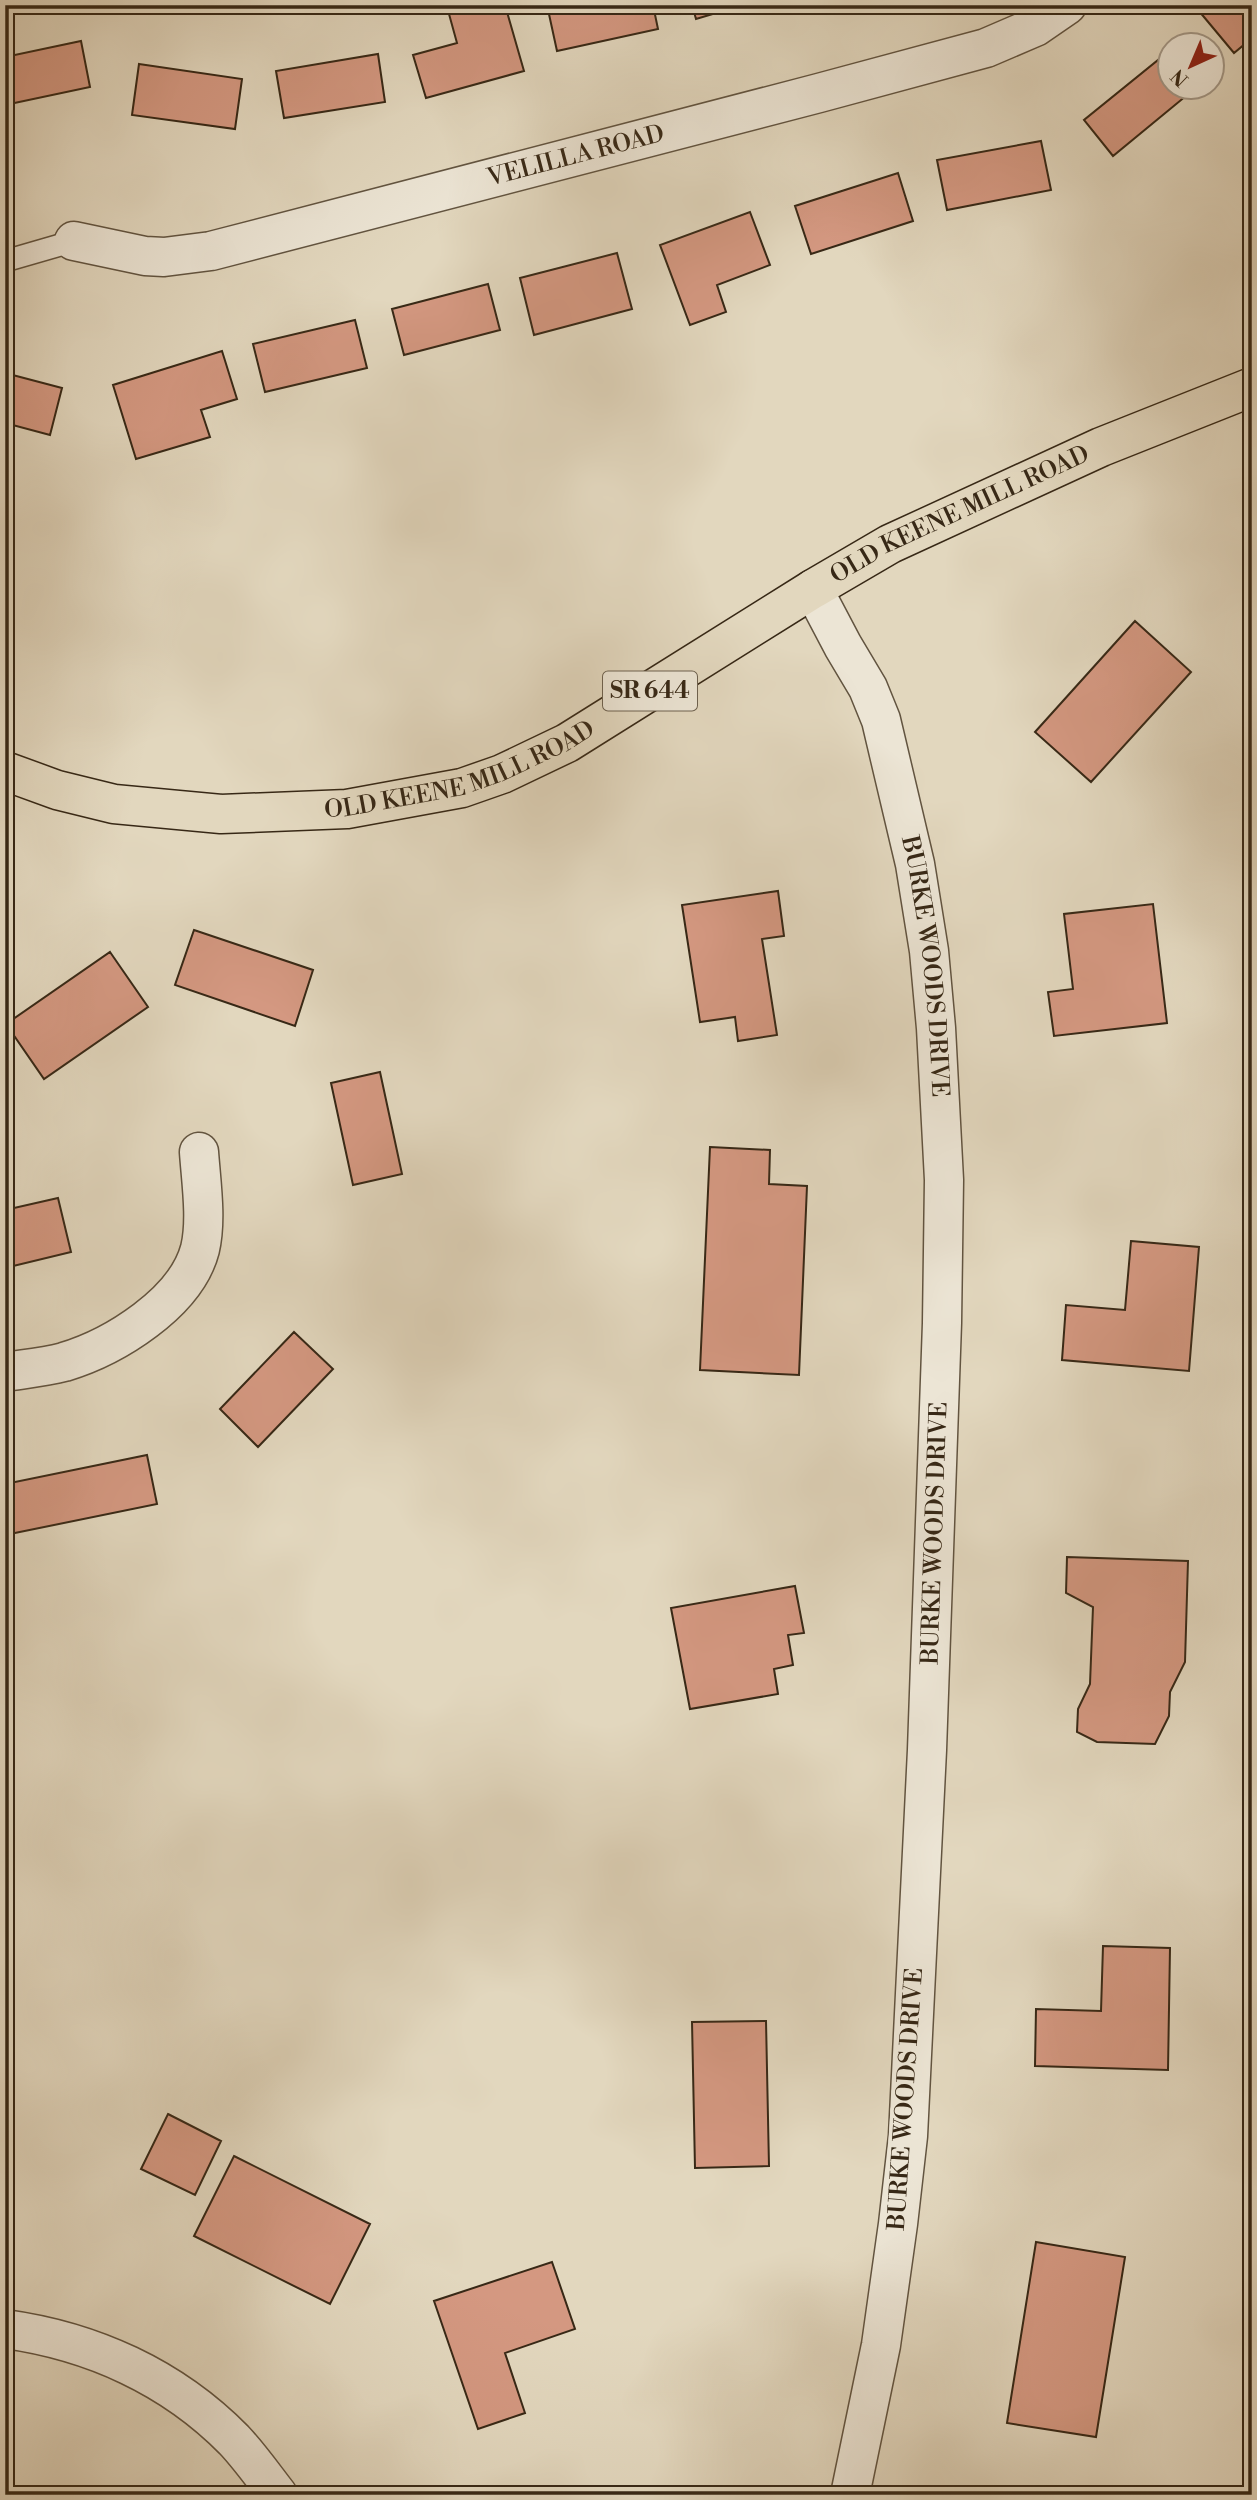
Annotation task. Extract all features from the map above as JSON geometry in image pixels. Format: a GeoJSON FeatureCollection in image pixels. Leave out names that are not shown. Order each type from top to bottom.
{"type":"FeatureCollection","features":[{"type":"Feature","properties":{"kind":"main road","name":"OLD KEENE MILL ROAD"},"geometry":{"type":"LineString","coordinates":[[5,771],[57,790],[114,804],[221,814],[347,809],[452,790],[502,774],[567,743],[890,544],[1101,447],[1252,387]]}},
{"type":"Feature","properties":{"kind":"street","name":"VELILLA ROAD"},"geometry":{"type":"LineString","coordinates":[[74,241],[145,256],[164,257],[211,251],[986,48],[1035,27],[1067,5]]}},
{"type":"Feature","properties":{"kind":"street","name":"BURKE WOODS DRIVE"},"geometry":{"type":"LineString","coordinates":[[813,589],[868,688],[881,720],[915,864],[930,964],[936,1028],[944,1180],[929,1708],[908,2136],[881,2345],[850,2495]]}},
{"type":"Feature","properties":{"kind":"street"},"geometry":{"type":"LineString","coordinates":[[5,1373],[63,1362],[107,1345],[146,1320],[168,1300],[191,1271],[201,1247],[203,1201],[199,1152]]}},
{"type":"Feature","properties":{"kind":"street"},"geometry":{"type":"LineString","coordinates":[[5,2329],[72,2342],[108,2355],[180,2394],[235,2442],[278,2495]]}},
{"type":"Feature","properties":{"kind":"lane"},"geometry":{"type":"LineString","coordinates":[[5,261],[74,241]]}},
{"type":"Feature","properties":{"kind":"building"},"geometry":{"type":"Polygon","coordinates":[[[482,5],[505,5],[524,71],[426,98],[413,55],[457,43],[449,14],[482,5]]]}},
{"type":"Feature","properties":{"kind":"building"},"geometry":{"type":"Polygon","coordinates":[[[547,5],[653,5],[658,29],[557,51],[547,5]]]}},
{"type":"Feature","properties":{"kind":"building"},"geometry":{"type":"Polygon","coordinates":[[[692,5],[743,5],[696,19],[692,5]]]}},
{"type":"Feature","properties":{"kind":"building"},"geometry":{"type":"Polygon","coordinates":[[[1206,5],[1252,5],[1252,38],[1234,53],[1226,43],[1226,32],[1216,32],[1199,11],[1206,5]]]}},
{"type":"Feature","properties":{"kind":"building"},"geometry":{"type":"Polygon","coordinates":[[[81,41],[90,87],[5,105],[5,57],[81,41]]]}},
{"type":"Feature","properties":{"kind":"building"},"geometry":{"type":"Polygon","coordinates":[[[378,54],[385,102],[284,118],[276,71],[378,54]]]}},
{"type":"Feature","properties":{"kind":"building"},"geometry":{"type":"Polygon","coordinates":[[[1156,62],[1156,102],[1179,102],[1113,156],[1084,120],[1156,62]]]}},
{"type":"Feature","properties":{"kind":"building"},"geometry":{"type":"Polygon","coordinates":[[[139,64],[242,79],[235,129],[132,115],[139,64]]]}},
{"type":"Feature","properties":{"kind":"building"},"geometry":{"type":"Polygon","coordinates":[[[1041,141],[1051,190],[947,210],[937,160],[1041,141]]]}},
{"type":"Feature","properties":{"kind":"building"},"geometry":{"type":"Polygon","coordinates":[[[898,173],[913,221],[811,254],[795,206],[898,173]]]}},
{"type":"Feature","properties":{"kind":"building"},"geometry":{"type":"Polygon","coordinates":[[[750,212],[770,265],[717,285],[726,312],[690,325],[660,245],[750,212]]]}},
{"type":"Feature","properties":{"kind":"building"},"geometry":{"type":"Polygon","coordinates":[[[617,253],[632,309],[534,335],[520,278],[617,253]]]}},
{"type":"Feature","properties":{"kind":"building"},"geometry":{"type":"Polygon","coordinates":[[[488,284],[500,330],[404,355],[392,309],[488,284]]]}},
{"type":"Feature","properties":{"kind":"building"},"geometry":{"type":"Polygon","coordinates":[[[355,320],[367,368],[265,392],[253,344],[355,320]]]}},
{"type":"Feature","properties":{"kind":"building"},"geometry":{"type":"Polygon","coordinates":[[[222,351],[237,399],[201,410],[210,437],[136,459],[113,385],[222,351]]]}},
{"type":"Feature","properties":{"kind":"building"},"geometry":{"type":"Polygon","coordinates":[[[5,373],[62,388],[50,435],[5,423],[5,373]]]}},
{"type":"Feature","properties":{"kind":"building"},"geometry":{"type":"Polygon","coordinates":[[[1135,621],[1191,672],[1091,782],[1035,732],[1135,621]]]}},
{"type":"Feature","properties":{"kind":"building"},"geometry":{"type":"Polygon","coordinates":[[[778,891],[784,936],[762,939],[777,1035],[738,1041],[735,1017],[700,1022],[682,905],[778,891]]]}},
{"type":"Feature","properties":{"kind":"building"},"geometry":{"type":"Polygon","coordinates":[[[1153,904],[1167,1023],[1054,1036],[1048,992],[1073,989],[1064,914],[1153,904]]]}},
{"type":"Feature","properties":{"kind":"building"},"geometry":{"type":"Polygon","coordinates":[[[194,930],[313,970],[295,1026],[175,985],[194,930]]]}},
{"type":"Feature","properties":{"kind":"building"},"geometry":{"type":"Polygon","coordinates":[[[110,952],[148,1007],[44,1079],[6,1024],[110,952]]]}},
{"type":"Feature","properties":{"kind":"building"},"geometry":{"type":"Polygon","coordinates":[[[380,1072],[402,1174],[353,1185],[331,1083],[380,1072]]]}},
{"type":"Feature","properties":{"kind":"building"},"geometry":{"type":"Polygon","coordinates":[[[710,1147],[770,1150],[769,1184],[807,1186],[799,1375],[700,1370],[710,1147]]]}},
{"type":"Feature","properties":{"kind":"building"},"geometry":{"type":"Polygon","coordinates":[[[58,1198],[71,1252],[5,1268],[5,1210],[58,1198]]]}},
{"type":"Feature","properties":{"kind":"building"},"geometry":{"type":"Polygon","coordinates":[[[1131,1241],[1199,1247],[1189,1371],[1062,1360],[1066,1305],[1125,1310],[1131,1241]]]}},
{"type":"Feature","properties":{"kind":"building"},"geometry":{"type":"Polygon","coordinates":[[[294,1332],[333,1369],[258,1447],[220,1409],[294,1332]]]}},
{"type":"Feature","properties":{"kind":"building"},"geometry":{"type":"Polygon","coordinates":[[[147,1455],[157,1504],[5,1535],[5,1484],[147,1455]]]}},
{"type":"Feature","properties":{"kind":"building"},"geometry":{"type":"Polygon","coordinates":[[[1067,1557],[1188,1561],[1185,1662],[1170,1692],[1169,1716],[1155,1744],[1097,1742],[1077,1732],[1078,1709],[1090,1684],[1093,1607],[1066,1593],[1067,1557]]]}},
{"type":"Feature","properties":{"kind":"building"},"geometry":{"type":"Polygon","coordinates":[[[795,1586],[804,1633],[788,1635],[793,1665],[774,1669],[778,1694],[690,1709],[671,1608],[795,1586]]]}},
{"type":"Feature","properties":{"kind":"building"},"geometry":{"type":"Polygon","coordinates":[[[1103,1946],[1170,1948],[1168,2070],[1035,2066],[1036,2009],[1101,2011],[1103,1946]]]}},
{"type":"Feature","properties":{"kind":"building"},"geometry":{"type":"Polygon","coordinates":[[[766,2021],[769,2166],[695,2168],[692,2022],[766,2021]]]}},
{"type":"Feature","properties":{"kind":"building"},"geometry":{"type":"Polygon","coordinates":[[[168,2114],[221,2141],[195,2195],[141,2169],[168,2114]]]}},
{"type":"Feature","properties":{"kind":"building"},"geometry":{"type":"Polygon","coordinates":[[[234,2156],[370,2224],[330,2304],[194,2236],[234,2156]]]}},
{"type":"Feature","properties":{"kind":"building"},"geometry":{"type":"Polygon","coordinates":[[[1036,2242],[1125,2257],[1096,2437],[1007,2423],[1036,2242]]]}},
{"type":"Feature","properties":{"kind":"building"},"geometry":{"type":"Polygon","coordinates":[[[552,2262],[575,2329],[505,2353],[525,2413],[478,2429],[434,2301],[552,2262]]]}}]}
